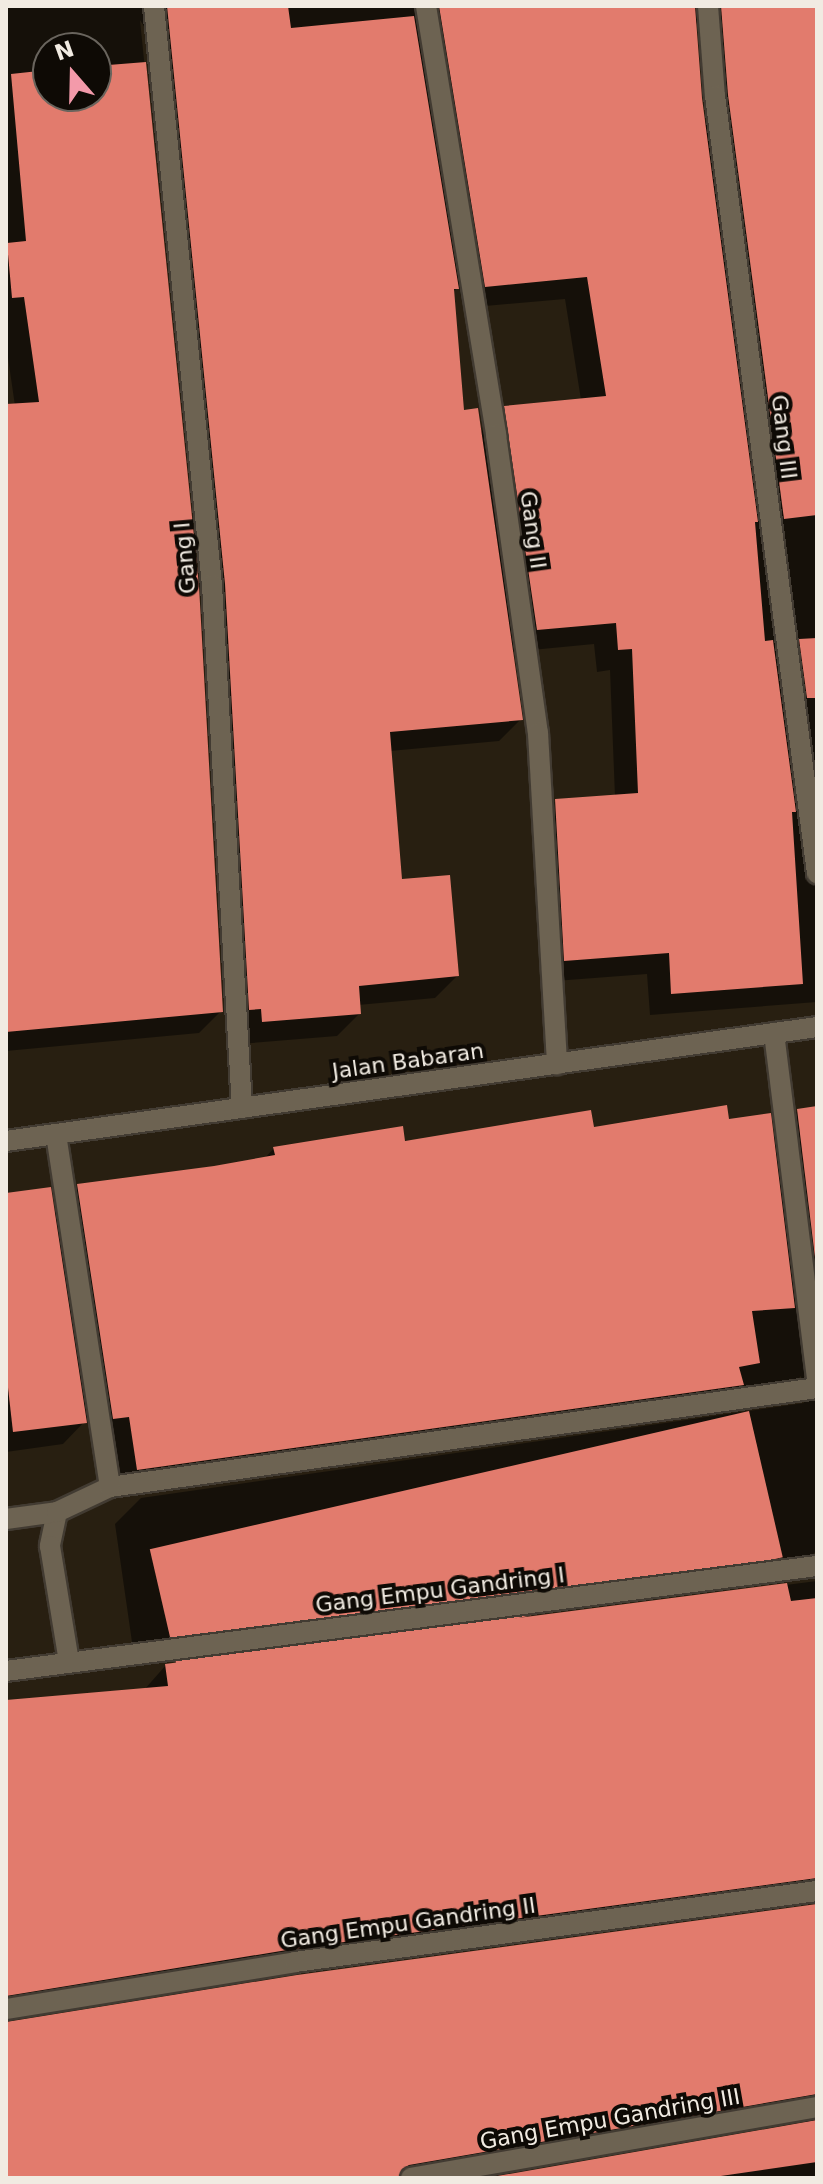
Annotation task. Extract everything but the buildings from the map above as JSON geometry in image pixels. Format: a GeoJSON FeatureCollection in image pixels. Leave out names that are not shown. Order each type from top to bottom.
{"type":"FeatureCollection","features":[{"type":"Feature","properties":{"kind":"street","name":"Gang I"},"geometry":{"type":"LineString","coordinates":[[154,6],[211,574],[242,1108]]}},
{"type":"Feature","properties":{"kind":"street","name":"Gang II"},"geometry":{"type":"LineString","coordinates":[[426,6],[496,435],[538,733],[557,1064]]}},
{"type":"Feature","properties":{"kind":"street","name":"Gang III"},"geometry":{"type":"LineString","coordinates":[[708,6],[715,96],[817,873]]}},
{"type":"Feature","properties":{"kind":"street","name":"Jalan Babaran"},"geometry":{"type":"LineString","coordinates":[[6,1141],[817,1027]]}},
{"type":"Feature","properties":{"kind":"street"},"geometry":{"type":"LineString","coordinates":[[774,1033],[817,1379]]}},
{"type":"Feature","properties":{"kind":"street"},"geometry":{"type":"LineString","coordinates":[[56,1134],[110,1487]]}},
{"type":"Feature","properties":{"kind":"street"},"geometry":{"type":"LineString","coordinates":[[6,1519],[57,1512],[110,1487],[817,1388]]}},
{"type":"Feature","properties":{"kind":"street"},"geometry":{"type":"LineString","coordinates":[[57,1512],[50,1546],[69,1662]]}},
{"type":"Feature","properties":{"kind":"street","name":"Gang Empu Gandring I"},"geometry":{"type":"LineString","coordinates":[[6,1671],[817,1566]]}},
{"type":"Feature","properties":{"kind":"street","name":"Gang Empu Gandring II"},"geometry":{"type":"LineString","coordinates":[[6,2009],[295,1962],[817,1891]]}},
{"type":"Feature","properties":{"kind":"street","name":"Gang Empu Gandring III"},"geometry":{"type":"LineString","coordinates":[[411,2178],[817,2107]]}}]}
